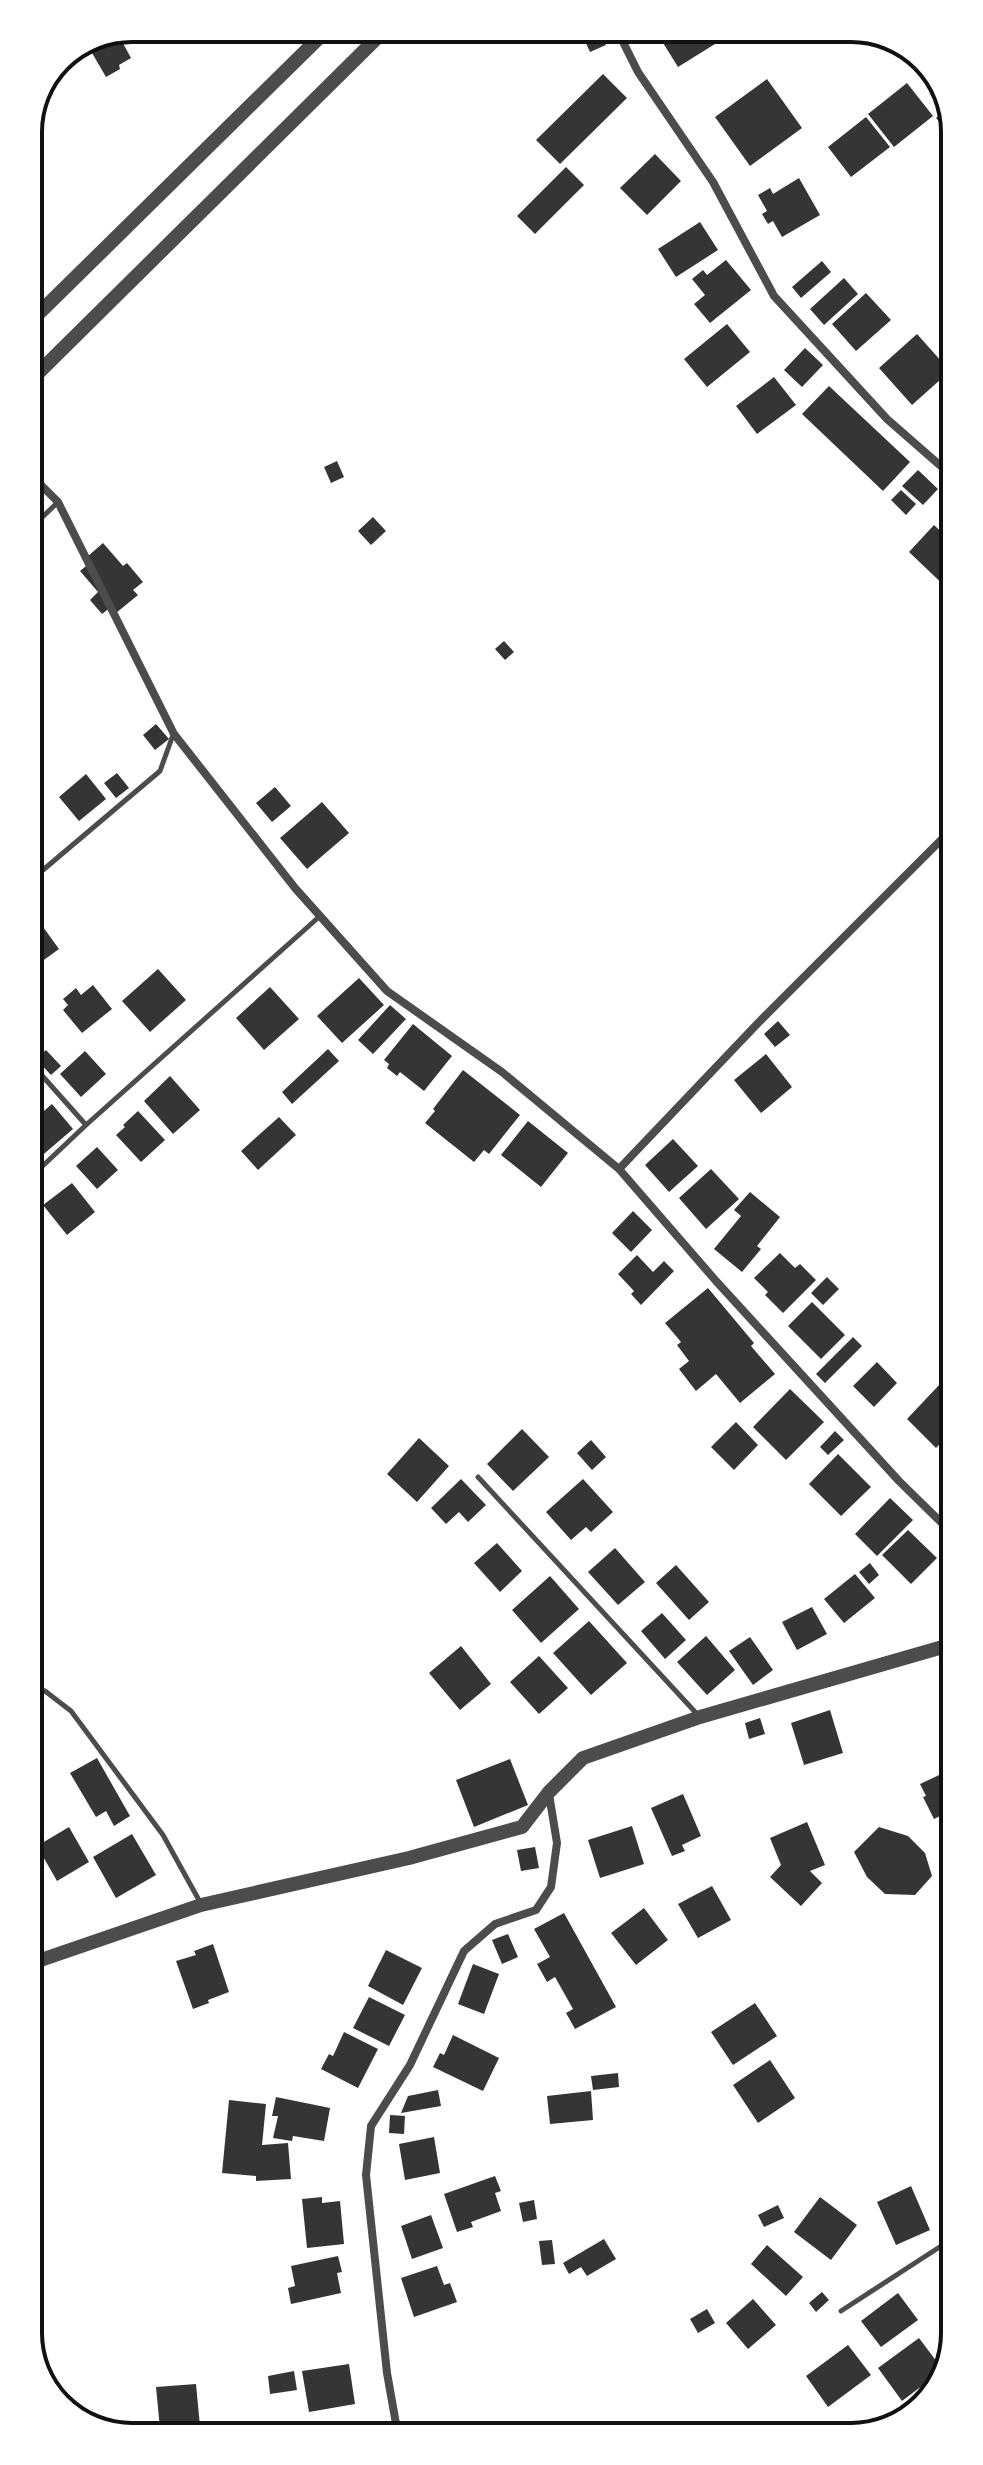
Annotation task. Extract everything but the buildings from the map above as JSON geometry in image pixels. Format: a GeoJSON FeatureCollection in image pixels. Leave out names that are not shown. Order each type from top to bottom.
{"type":"FeatureCollection","features":[{"type":"Feature","properties":{"kind":"street"},"geometry":{"type":"LineString","coordinates":[[42,310],[315,42]]}},
{"type":"Feature","properties":{"kind":"street"},"geometry":{"type":"LineString","coordinates":[[42,369],[373,42]]}},
{"type":"Feature","properties":{"kind":"street"},"geometry":{"type":"LineString","coordinates":[[623,42],[638,72],[713,182],[774,296],[887,419],[941,466]]}},
{"type":"Feature","properties":{"kind":"street"},"geometry":{"type":"LineString","coordinates":[[42,486],[58,502],[174,734],[295,888],[387,991],[502,1072],[619,1169],[716,1281],[899,1481],[941,1522]]}},
{"type":"Feature","properties":{"kind":"street"},"geometry":{"type":"LineString","coordinates":[[619,1169],[759,1022],[941,840]]}},
{"type":"Feature","properties":{"kind":"street"},"geometry":{"type":"LineString","coordinates":[[42,1960],[201,1905],[409,1858],[522,1827],[549,1792],[583,1758],[700,1717],[941,1647]]}},
{"type":"Feature","properties":{"kind":"street"},"geometry":{"type":"LineString","coordinates":[[396,2423],[387,2373],[366,2175],[371,2126],[410,2065],[464,1951],[495,1924],[536,1910],[551,1887],[557,1843],[549,1792]]}},
{"type":"Feature","properties":{"kind":"lane"},"geometry":{"type":"LineString","coordinates":[[42,517],[58,502]]}},
{"type":"Feature","properties":{"kind":"lane"},"geometry":{"type":"LineString","coordinates":[[42,871],[160,771],[174,734]]}},
{"type":"Feature","properties":{"kind":"lane"},"geometry":{"type":"LineString","coordinates":[[42,1167],[320,916]]}},
{"type":"Feature","properties":{"kind":"lane"},"geometry":{"type":"LineString","coordinates":[[42,1076],[86,1125]]}},
{"type":"Feature","properties":{"kind":"lane"},"geometry":{"type":"LineString","coordinates":[[478,1477],[700,1717]]}},
{"type":"Feature","properties":{"kind":"lane"},"geometry":{"type":"LineString","coordinates":[[45,1691],[71,1711],[163,1835],[201,1905]]}},
{"type":"Feature","properties":{"kind":"lane"},"geometry":{"type":"LineString","coordinates":[[841,2311],[941,2246]]}}]}
